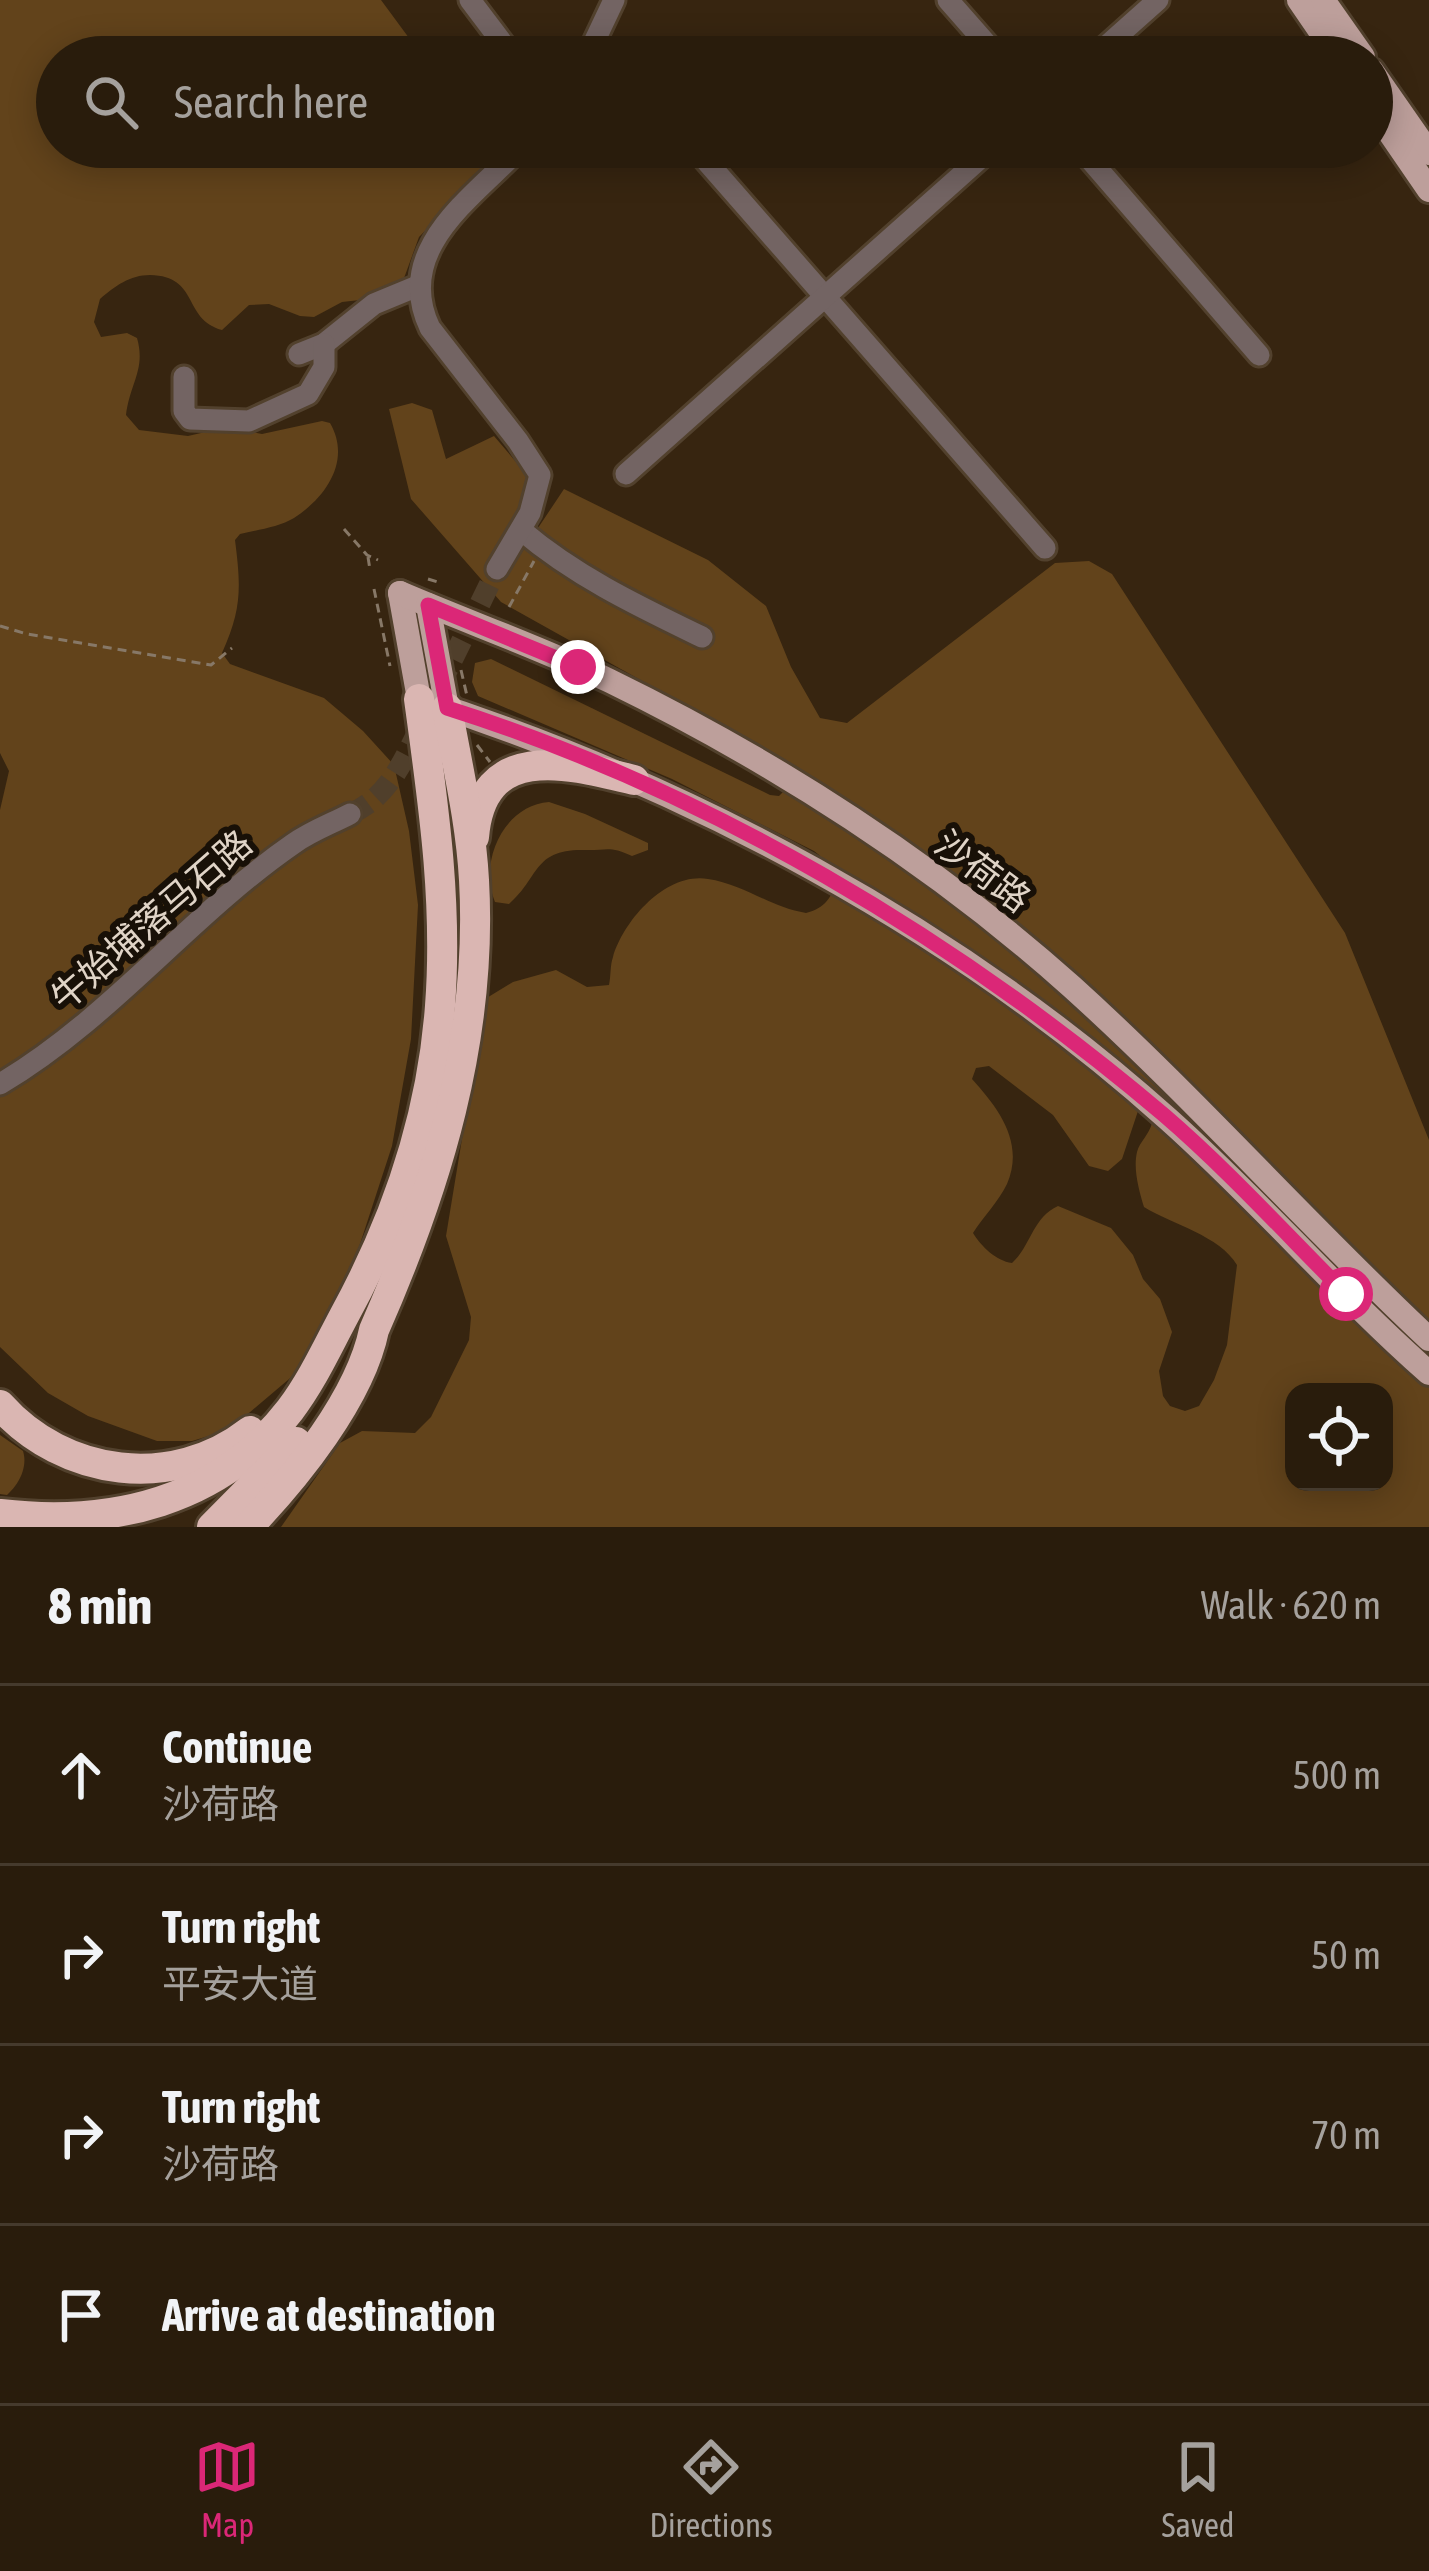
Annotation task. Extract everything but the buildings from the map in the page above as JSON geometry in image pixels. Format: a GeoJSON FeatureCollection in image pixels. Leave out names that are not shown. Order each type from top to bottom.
{"type":"FeatureCollection","features":[{"type":"Feature","properties":{"kind":"highway"},"geometry":{"type":"LineString","coordinates":[[248,1527],[280,1492],[342,1406],[370,1353],[374,1330],[434,1182],[448,1131],[467,1027],[474,876],[444,702]]}},
{"type":"Feature","properties":{"kind":"highway"},"geometry":{"type":"LineString","coordinates":[[0,1514],[59,1523],[88,1522],[152,1510],[192,1494],[238,1465],[306,1387],[366,1277],[395,1206],[416,1139],[435,1049],[440,1005],[444,702]]}},
{"type":"Feature","properties":{"kind":"highway"},"geometry":{"type":"LineString","coordinates":[[474,876],[487,831],[514,794],[566,776],[634,780]]}},
{"type":"Feature","properties":{"kind":"highway"},"geometry":{"type":"LineString","coordinates":[[212,1527],[288,1451],[374,1330]]}},
{"type":"Feature","properties":{"kind":"highway"},"geometry":{"type":"LineString","coordinates":[[0,1405],[22,1427],[78,1459],[137,1470],[185,1465],[236,1442],[277,1409],[333,1337]]}},
{"type":"Feature","properties":{"kind":"main road"},"geometry":{"type":"LineString","coordinates":[[1299,0],[1324,36]]}},
{"type":"Feature","properties":{"kind":"main road"},"geometry":{"type":"LineString","coordinates":[[1323,0],[1348,36]]}},
{"type":"Feature","properties":{"kind":"main road"},"geometry":{"type":"LineString","coordinates":[[1393,101],[1429,153]]}},
{"type":"Feature","properties":{"kind":"main road"},"geometry":{"type":"LineString","coordinates":[[1393,138],[1429,190]]}},
{"type":"Feature","properties":{"kind":"main road"},"geometry":{"type":"LineString","coordinates":[[387,591],[444,702],[634,780],[813,870],[950,953],[1168,1118],[1429,1373]]}},
{"type":"Feature","properties":{"kind":"main road","name":"沙荷路"},"geometry":{"type":"LineString","coordinates":[[387,591],[547,652],[676,716],[833,808],[944,885],[1071,986],[1429,1339]]}},
{"type":"Feature","properties":{"kind":"main road"},"geometry":{"type":"LineString","coordinates":[[428,605],[444,702]]}},
{"type":"Feature","properties":{"kind":"street"},"geometry":{"type":"LineString","coordinates":[[470,0],[497,36]]}},
{"type":"Feature","properties":{"kind":"street"},"geometry":{"type":"LineString","coordinates":[[596,36],[614,0]]}},
{"type":"Feature","properties":{"kind":"street"},"geometry":{"type":"LineString","coordinates":[[948,0],[980,36]]}},
{"type":"Feature","properties":{"kind":"street"},"geometry":{"type":"LineString","coordinates":[[1118,36],[1159,0]]}},
{"type":"Feature","properties":{"kind":"street"},"geometry":{"type":"LineString","coordinates":[[496,569],[521,530],[539,491],[540,476],[430,328],[420,285],[422,261],[434,238],[501,168]]}},
{"type":"Feature","properties":{"kind":"street"},"geometry":{"type":"LineString","coordinates":[[712,168],[1046,548]]}},
{"type":"Feature","properties":{"kind":"street"},"geometry":{"type":"LineString","coordinates":[[626,474],[969,168]]}},
{"type":"Feature","properties":{"kind":"street"},"geometry":{"type":"LineString","coordinates":[[1097,168],[1259,355]]}},
{"type":"Feature","properties":{"kind":"street"},"geometry":{"type":"LineString","coordinates":[[299,354],[324,344],[374,304],[420,285]]}},
{"type":"Feature","properties":{"kind":"street"},"geometry":{"type":"LineString","coordinates":[[184,377],[184,411],[190,419],[249,421],[314,389],[324,367],[324,344]]}},
{"type":"Feature","properties":{"kind":"street"},"geometry":{"type":"LineString","coordinates":[[521,530],[611,592],[702,637]]}},
{"type":"Feature","properties":{"kind":"street","name":"牛始埔落马石路"},"geometry":{"type":"LineString","coordinates":[[0,1084],[41,1058],[153,966],[256,872],[295,842],[350,814]]}},
{"type":"Feature","properties":{"kind":"path"},"geometry":{"type":"LineString","coordinates":[[344,529],[378,560]]}},
{"type":"Feature","properties":{"kind":"path"},"geometry":{"type":"LineString","coordinates":[[509,607],[542,548]]}},
{"type":"Feature","properties":{"kind":"path"},"geometry":{"type":"LineString","coordinates":[[368,555],[370,570]]}},
{"type":"Feature","properties":{"kind":"path"},"geometry":{"type":"LineString","coordinates":[[428,579],[445,580]]}},
{"type":"Feature","properties":{"kind":"path"},"geometry":{"type":"LineString","coordinates":[[387,591],[390,666]]}},
{"type":"Feature","properties":{"kind":"path"},"geometry":{"type":"LineString","coordinates":[[0,626],[212,664],[232,648]]}},
{"type":"Feature","properties":{"kind":"path"},"geometry":{"type":"LineString","coordinates":[[444,702],[460,663]]}},
{"type":"Feature","properties":{"kind":"path"},"geometry":{"type":"LineString","coordinates":[[476,743],[498,773]]}},
{"type":"Feature","properties":{"kind":"shaded area"},"geometry":{"type":"Polygon","coordinates":[[[0,0],[381,0],[408,36],[36,36],[36,168],[487,168],[419,237],[403,281],[378,298],[342,302],[314,317],[269,304],[249,305],[222,330],[201,317],[177,282],[143,275],[123,282],[100,299],[94,322],[101,337],[127,333],[137,338],[139,368],[126,415],[139,430],[188,436],[227,427],[262,434],[330,423],[338,450],[326,488],[288,521],[240,534],[235,540],[238,598],[222,653],[230,664],[324,698],[363,731],[394,765],[409,831],[418,905],[411,1039],[392,1146],[322,1338],[295,1374],[229,1430],[192,1441],[157,1441],[88,1416],[48,1393],[0,1347],[0,810],[9,771],[0,753],[0,0]]]}},
{"type":"Feature","properties":{"kind":"shaded area"},"geometry":{"type":"Polygon","coordinates":[[[412,403],[432,410],[446,459],[494,436],[529,477],[521,513],[489,565],[506,576],[564,489],[708,560],[766,606],[791,667],[820,718],[847,723],[1055,563],[1089,561],[1112,574],[1345,933],[1429,1140],[1429,1527],[281,1527],[340,1443],[362,1431],[415,1433],[431,1417],[469,1340],[471,1317],[446,1236],[485,999],[513,982],[556,970],[587,987],[609,985],[613,957],[627,928],[649,902],[677,883],[692,879],[721,882],[806,913],[826,902],[833,886],[829,867],[814,851],[672,779],[478,696],[472,682],[475,663],[491,659],[770,795],[779,796],[787,788],[786,770],[755,744],[501,602],[411,499],[389,409],[412,403]],[[989,1066],[976,1068],[972,1079],[1006,1127],[1013,1154],[1004,1190],[973,1233],[990,1252],[1012,1263],[1037,1225],[1058,1206],[1111,1228],[1160,1299],[1172,1332],[1159,1371],[1163,1396],[1170,1406],[1185,1411],[1199,1406],[1227,1345],[1237,1265],[1207,1238],[1144,1207],[1136,1159],[1152,1123],[1138,1111],[1122,1159],[1108,1171],[1089,1166],[1053,1115],[989,1066]]]}},
{"type":"Feature","properties":{"kind":"shaded area"},"geometry":{"type":"Polygon","coordinates":[[[549,802],[648,843],[648,850],[632,856],[608,849],[555,854],[539,866],[509,904],[495,902],[490,870],[499,838],[519,813],[549,802]]]}},
{"type":"Feature","properties":{"kind":"shaded area"},"geometry":{"type":"Polygon","coordinates":[[[0,1435],[23,1451],[24,1457],[21,1475],[7,1495],[0,1494],[0,1435]]]}},
{"type":"Feature","properties":{"kind":"tunnel"},"geometry":{"type":"LineString","coordinates":[[439,687],[497,569]]}},
{"type":"Feature","properties":{"kind":"tunnel"},"geometry":{"type":"LineString","coordinates":[[350,814],[386,787],[423,721]]}},
{"type":"Feature","properties":{"kind":"route"},"geometry":{"type":"LineString","coordinates":[[578,667],[428,605],[447,708],[547,744],[671,798],[813,870],[950,953],[1168,1118],[1346,1294]]}}]}
